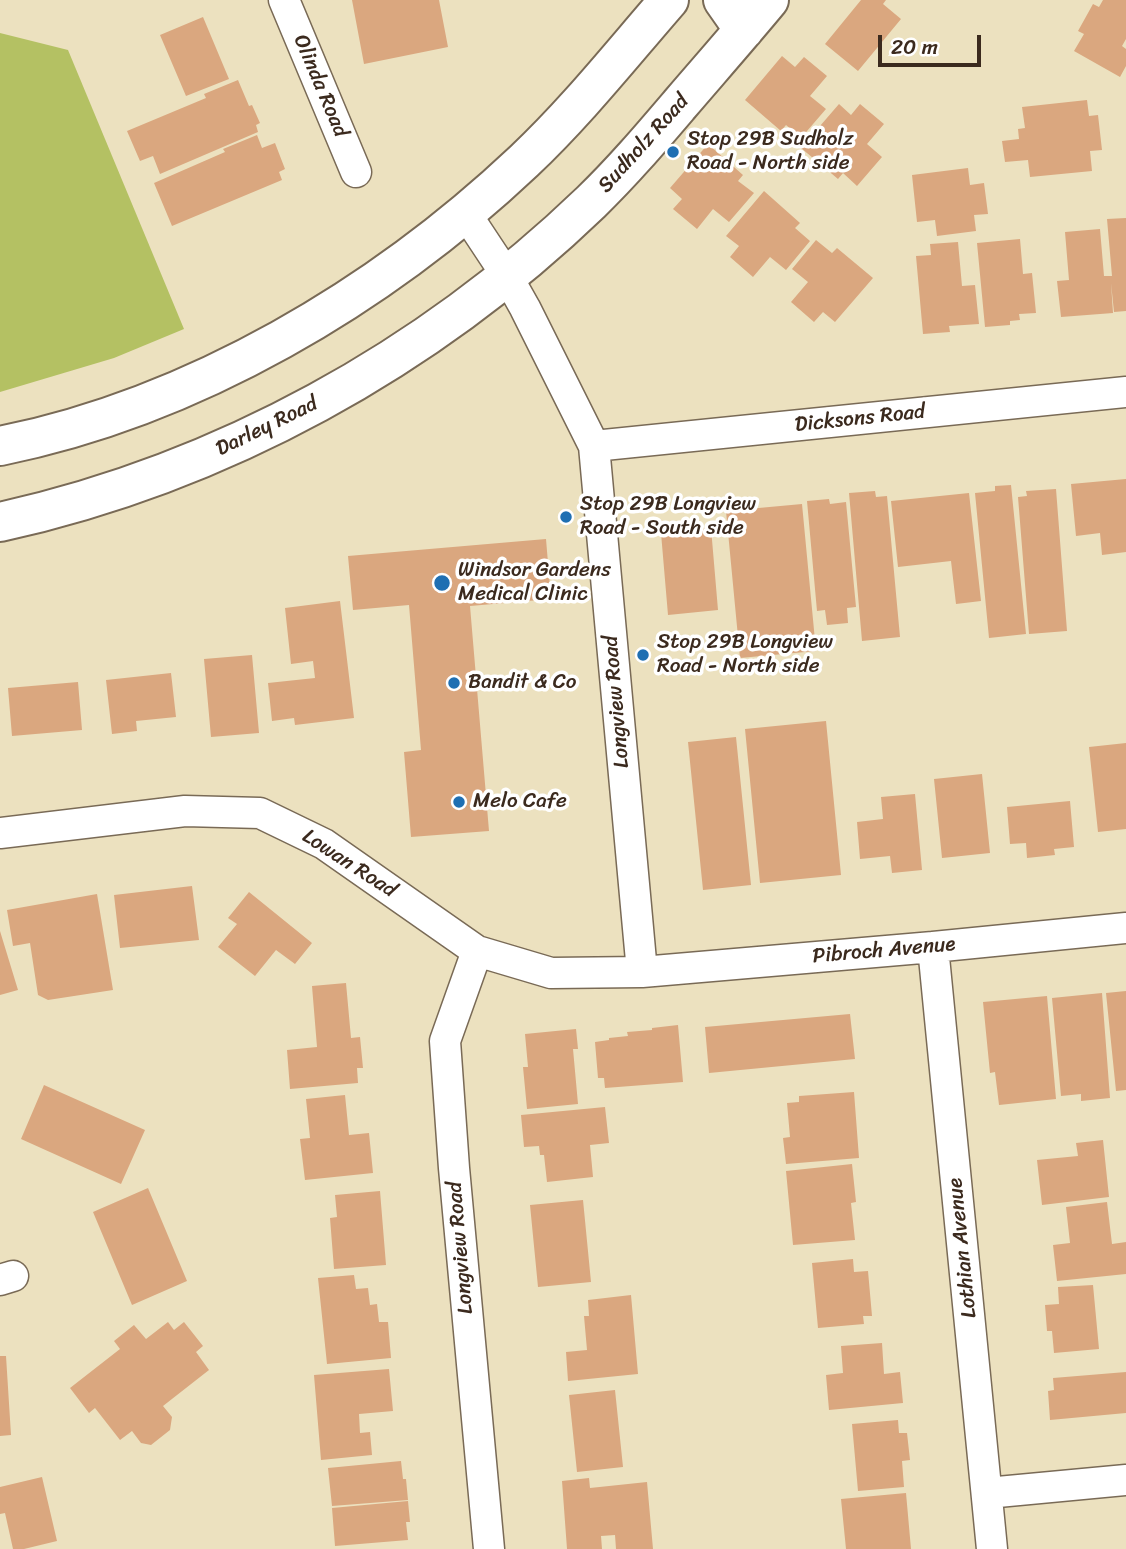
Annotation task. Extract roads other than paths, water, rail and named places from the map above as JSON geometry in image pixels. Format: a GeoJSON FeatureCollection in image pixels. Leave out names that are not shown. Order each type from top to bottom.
{"type":"FeatureCollection","features":[{"type":"Feature","properties":{"kind":"main road"},"geometry":{"type":"LineString","coordinates":[[0,446],[82,424],[139,405],[192,383],[267,347],[352,298],[409,259],[466,214],[525,160],[669,0]]}},
{"type":"Feature","properties":{"kind":"main road","name":"Sudholz Road"},"geometry":{"type":"LineString","coordinates":[[507,276],[551,240],[625,168],[734,15],[769,0]]}},
{"type":"Feature","properties":{"kind":"main road","name":"Darley Road"},"geometry":{"type":"LineString","coordinates":[[0,522],[103,495],[223,450],[282,422],[395,358],[444,325],[507,276]]}},
{"type":"Feature","properties":{"kind":"street","name":"Olinda Road"},"geometry":{"type":"LineString","coordinates":[[284,0],[356,172]]}},
{"type":"Feature","properties":{"kind":"street","name":"Longview Road"},"geometry":{"type":"LineString","coordinates":[[466,214],[525,308],[594,446],[642,972]]}},
{"type":"Feature","properties":{"kind":"street","name":"Dicksons Road"},"geometry":{"type":"LineString","coordinates":[[594,446],[1126,392]]}},
{"type":"Feature","properties":{"kind":"street","name":"Lowan Road"},"geometry":{"type":"LineString","coordinates":[[0,833],[185,811],[260,813],[324,844],[477,951],[551,973],[642,972]]}},
{"type":"Feature","properties":{"kind":"street","name":"Pibroch Avenue"},"geometry":{"type":"LineString","coordinates":[[642,972],[1126,928]]}},
{"type":"Feature","properties":{"kind":"street","name":"Lothian Avenue"},"geometry":{"type":"LineString","coordinates":[[933,947],[992,1549]]}},
{"type":"Feature","properties":{"kind":"street","name":"Longview Road"},"geometry":{"type":"LineString","coordinates":[[477,951],[445,1041],[489,1549]]}},
{"type":"Feature","properties":{"kind":"street"},"geometry":{"type":"LineString","coordinates":[[987,1493],[1126,1480]]}},
{"type":"Feature","properties":{"kind":"place","name":"Stop 29B Sudholz Road - North side"},"geometry":{"type":"Point","coordinates":[673,152]}},
{"type":"Feature","properties":{"kind":"place","name":"Stop 29B Longview Road - South side"},"geometry":{"type":"Point","coordinates":[566,517]}},
{"type":"Feature","properties":{"kind":"place","name":"Windsor Gardens Medical Clinic"},"geometry":{"type":"Point","coordinates":[442,583]}},
{"type":"Feature","properties":{"kind":"place","name":"Stop 29B Longview Road - North side"},"geometry":{"type":"Point","coordinates":[643,655]}},
{"type":"Feature","properties":{"kind":"place","name":"Bandit & Co"},"geometry":{"type":"Point","coordinates":[454,683]}},
{"type":"Feature","properties":{"kind":"place","name":"Melo Cafe"},"geometry":{"type":"Point","coordinates":[459,802]}}]}
